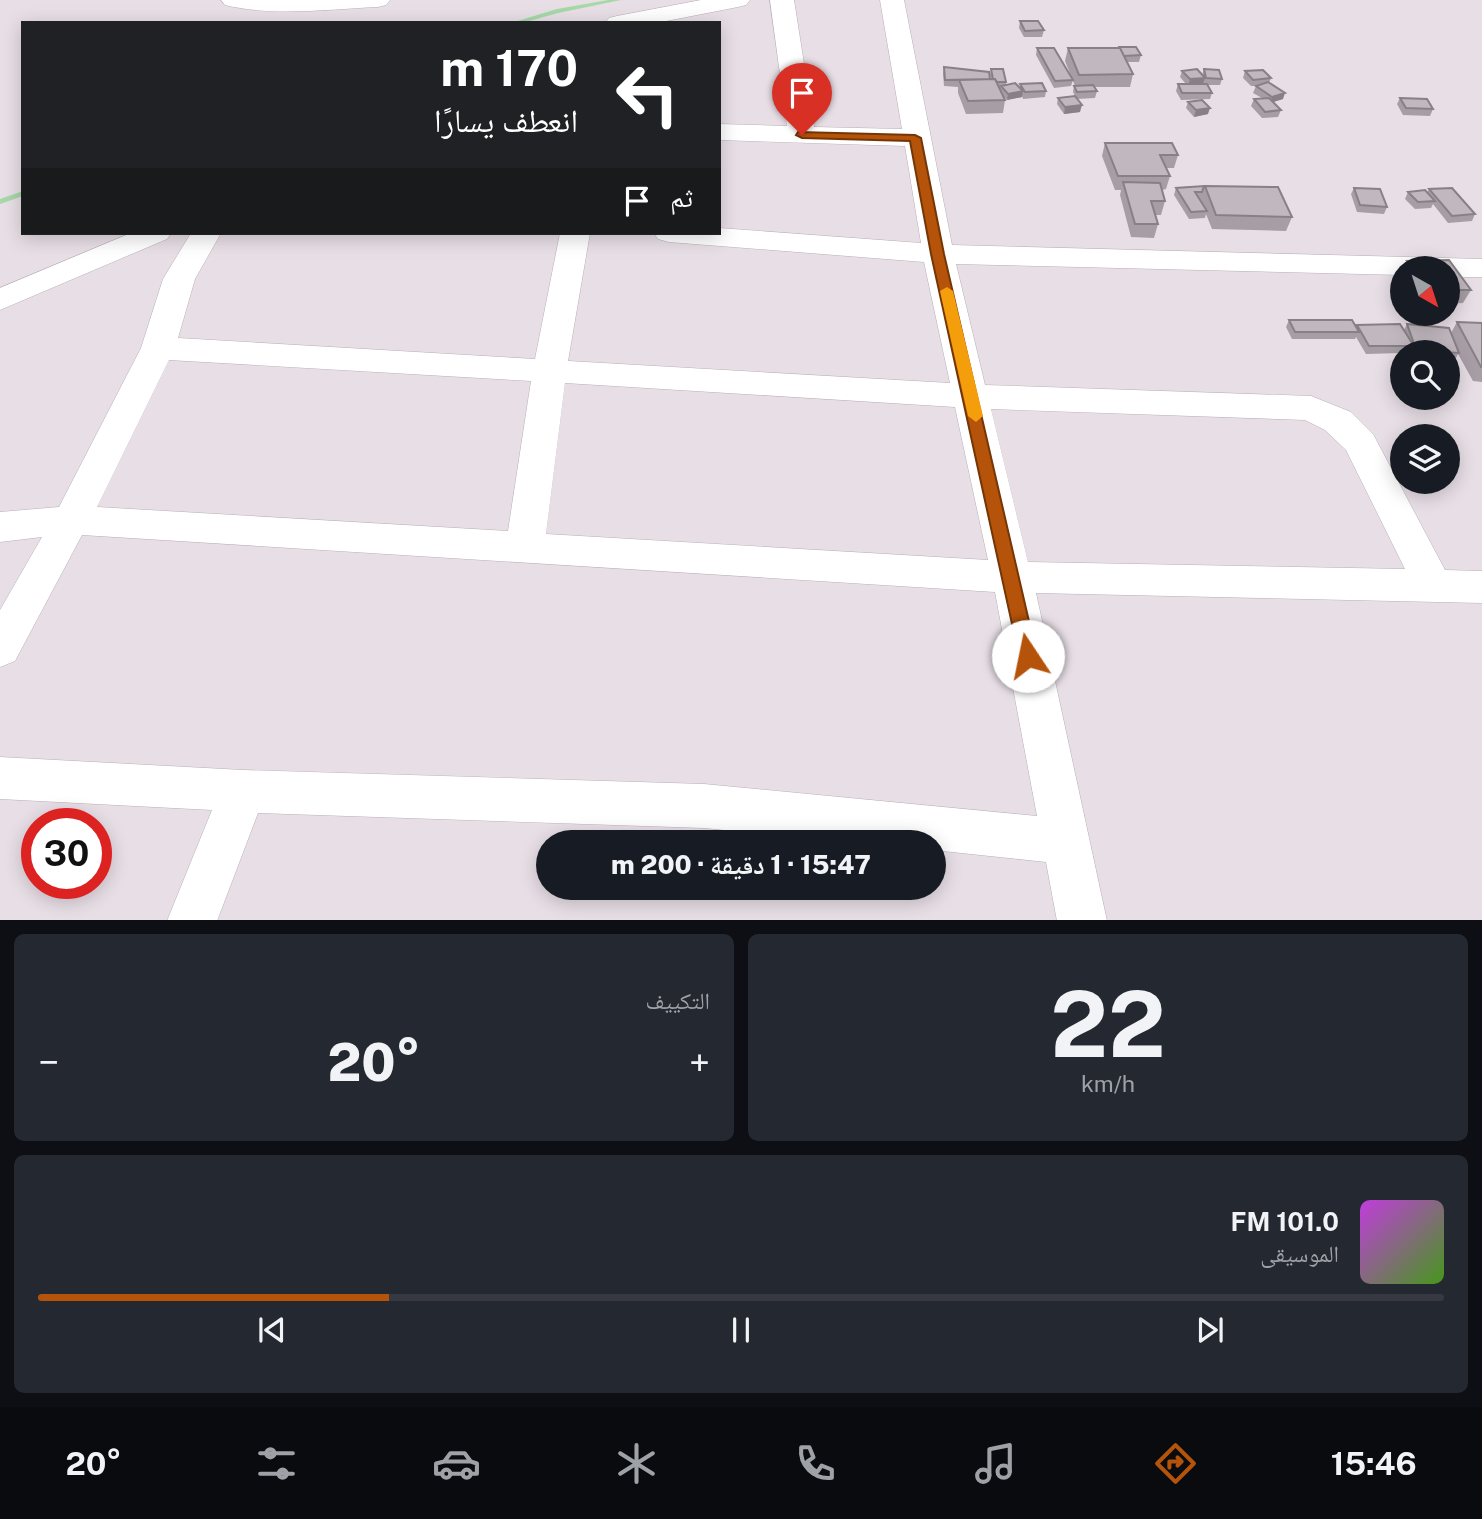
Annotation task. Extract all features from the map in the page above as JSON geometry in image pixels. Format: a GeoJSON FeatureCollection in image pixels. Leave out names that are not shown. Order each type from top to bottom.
{"type":"FeatureCollection","features":[{"type":"Feature","properties":{"kind":"street"},"geometry":{"type":"LineString","coordinates":[[233,0],[282,4],[378,0]]}},
{"type":"Feature","properties":{"kind":"street"},"geometry":{"type":"LineString","coordinates":[[627,21],[738,0]]}},
{"type":"Feature","properties":{"kind":"street"},"geometry":{"type":"LineString","coordinates":[[782,0],[802,135]]}},
{"type":"Feature","properties":{"kind":"street"},"geometry":{"type":"LineString","coordinates":[[892,0],[938,254],[1012,577],[1082,920]]}},
{"type":"Feature","properties":{"kind":"street"},"geometry":{"type":"LineString","coordinates":[[721,132],[915,138]]}},
{"type":"Feature","properties":{"kind":"street"},"geometry":{"type":"LineString","coordinates":[[0,300],[151,235]]}},
{"type":"Feature","properties":{"kind":"street"},"geometry":{"type":"LineString","coordinates":[[0,649],[71,520],[158,348],[179,279],[205,235]]}},
{"type":"Feature","properties":{"kind":"street"},"geometry":{"type":"LineString","coordinates":[[525,546],[549,373],[575,235]]}},
{"type":"Feature","properties":{"kind":"street"},"geometry":{"type":"LineString","coordinates":[[695,235],[938,254],[1482,268]]}},
{"type":"Feature","properties":{"kind":"street"},"geometry":{"type":"LineString","coordinates":[[158,348],[971,396],[1311,408],[1338,421],[1360,443],[1434,587]]}},
{"type":"Feature","properties":{"kind":"street"},"geometry":{"type":"LineString","coordinates":[[0,527],[71,520],[1012,577],[1482,587]]}},
{"type":"Feature","properties":{"kind":"street"},"geometry":{"type":"LineString","coordinates":[[0,778],[243,791],[704,806],[1064,841]]}},
{"type":"Feature","properties":{"kind":"street"},"geometry":{"type":"LineString","coordinates":[[192,920],[243,791]]}},
{"type":"Feature","properties":{"kind":"building"},"geometry":{"type":"Polygon","coordinates":[[[1020,21],[1038,21],[1044,30],[1025,31],[1020,21]]]}},
{"type":"Feature","properties":{"kind":"building"},"geometry":{"type":"Polygon","coordinates":[[[1118,47],[1136,47],[1141,55],[1124,56],[1118,47]]]}},
{"type":"Feature","properties":{"kind":"building"},"geometry":{"type":"Polygon","coordinates":[[[1037,48],[1054,48],[1073,80],[1055,81],[1037,48]]]}},
{"type":"Feature","properties":{"kind":"building"},"geometry":{"type":"Polygon","coordinates":[[[1068,48],[1120,48],[1133,74],[1079,75],[1068,48]]]}},
{"type":"Feature","properties":{"kind":"building"},"geometry":{"type":"Polygon","coordinates":[[[944,67],[989,72],[990,79],[945,80],[944,67]]]}},
{"type":"Feature","properties":{"kind":"building"},"geometry":{"type":"Polygon","coordinates":[[[991,69],[1003,69],[1006,82],[993,79],[991,69]]]}},
{"type":"Feature","properties":{"kind":"building"},"geometry":{"type":"Polygon","coordinates":[[[1197,69],[1205,78],[1190,79],[1182,71],[1197,69]]]}},
{"type":"Feature","properties":{"kind":"building"},"geometry":{"type":"Polygon","coordinates":[[[1204,69],[1219,70],[1222,79],[1206,78],[1204,69]]]}},
{"type":"Feature","properties":{"kind":"building"},"geometry":{"type":"Polygon","coordinates":[[[1263,70],[1271,78],[1253,80],[1245,71],[1263,70]]]}},
{"type":"Feature","properties":{"kind":"building"},"geometry":{"type":"Polygon","coordinates":[[[995,79],[1005,100],[968,101],[959,80],[995,79]]]}},
{"type":"Feature","properties":{"kind":"building"},"geometry":{"type":"Polygon","coordinates":[[[1268,82],[1285,93],[1272,97],[1256,86],[1268,82]]]}},
{"type":"Feature","properties":{"kind":"building"},"geometry":{"type":"Polygon","coordinates":[[[1015,83],[1023,91],[1008,94],[1001,86],[1015,83]]]}},
{"type":"Feature","properties":{"kind":"building"},"geometry":{"type":"Polygon","coordinates":[[[1042,83],[1046,91],[1025,92],[1020,84],[1042,83]]]}},
{"type":"Feature","properties":{"kind":"building"},"geometry":{"type":"Polygon","coordinates":[[[1178,84],[1207,84],[1212,93],[1182,93],[1178,84]]]}},
{"type":"Feature","properties":{"kind":"building"},"geometry":{"type":"Polygon","coordinates":[[[1093,85],[1097,91],[1077,92],[1074,86],[1093,85]]]}},
{"type":"Feature","properties":{"kind":"building"},"geometry":{"type":"Polygon","coordinates":[[[1075,96],[1082,105],[1065,107],[1058,98],[1075,96]]]}},
{"type":"Feature","properties":{"kind":"building"},"geometry":{"type":"Polygon","coordinates":[[[1269,98],[1281,110],[1265,112],[1254,99],[1269,98]]]}},
{"type":"Feature","properties":{"kind":"building"},"geometry":{"type":"Polygon","coordinates":[[[1400,98],[1427,99],[1433,109],[1406,108],[1400,98]]]}},
{"type":"Feature","properties":{"kind":"building"},"geometry":{"type":"Polygon","coordinates":[[[1202,100],[1210,108],[1196,110],[1188,102],[1202,100]]]}},
{"type":"Feature","properties":{"kind":"building"},"geometry":{"type":"Polygon","coordinates":[[[1105,143],[1172,143],[1178,155],[1160,155],[1170,176],[1118,176],[1105,143]]]}},
{"type":"Feature","properties":{"kind":"building"},"geometry":{"type":"Polygon","coordinates":[[[1123,182],[1160,183],[1165,201],[1151,201],[1158,224],[1135,224],[1123,182]]]}},
{"type":"Feature","properties":{"kind":"building"},"geometry":{"type":"Polygon","coordinates":[[[1204,186],[1202,192],[1195,192],[1207,211],[1191,212],[1176,188],[1204,186]]]}},
{"type":"Feature","properties":{"kind":"building"},"geometry":{"type":"Polygon","coordinates":[[[1205,186],[1278,187],[1292,217],[1216,215],[1205,186]]]}},
{"type":"Feature","properties":{"kind":"building"},"geometry":{"type":"Polygon","coordinates":[[[1354,188],[1380,189],[1387,207],[1360,205],[1354,188]]]}},
{"type":"Feature","properties":{"kind":"building"},"geometry":{"type":"Polygon","coordinates":[[[1452,188],[1475,214],[1452,216],[1429,189],[1452,188]]]}},
{"type":"Feature","properties":{"kind":"building"},"geometry":{"type":"Polygon","coordinates":[[[1425,190],[1435,201],[1418,202],[1408,192],[1425,190]]]}},
{"type":"Feature","properties":{"kind":"building"},"geometry":{"type":"Polygon","coordinates":[[[1460,275],[1471,290],[1460,290],[1460,275]]]}},
{"type":"Feature","properties":{"kind":"building"},"geometry":{"type":"Polygon","coordinates":[[[1289,320],[1352,320],[1359,332],[1295,332],[1289,320]]]}},
{"type":"Feature","properties":{"kind":"building"},"geometry":{"type":"Polygon","coordinates":[[[1460,322],[1482,323],[1481,367],[1459,326],[1460,322]]]}},
{"type":"Feature","properties":{"kind":"building"},"geometry":{"type":"Polygon","coordinates":[[[1357,325],[1401,326],[1410,340],[1390,340],[1390,346],[1369,346],[1357,325]]]}},
{"type":"Feature","properties":{"kind":"building"},"geometry":{"type":"Polygon","coordinates":[[[1408,326],[1449,328],[1454,340],[1413,340],[1408,326]]]}},
{"type":"Feature","properties":{"kind":"waterway"},"geometry":{"type":"LineString","coordinates":[[521,21],[557,11],[618,0]]}},
{"type":"Feature","properties":{"kind":"waterway"},"geometry":{"type":"LineString","coordinates":[[0,202],[21,194]]}},
{"type":"Feature","properties":{"kind":"slow traffic"},"geometry":{"type":"LineString","coordinates":[[947,291],[976,416]]}},
{"type":"Feature","properties":{"kind":"route"},"geometry":{"type":"LineString","coordinates":[[802,135],[915,138],[938,254],[1028,656]]}}]}
